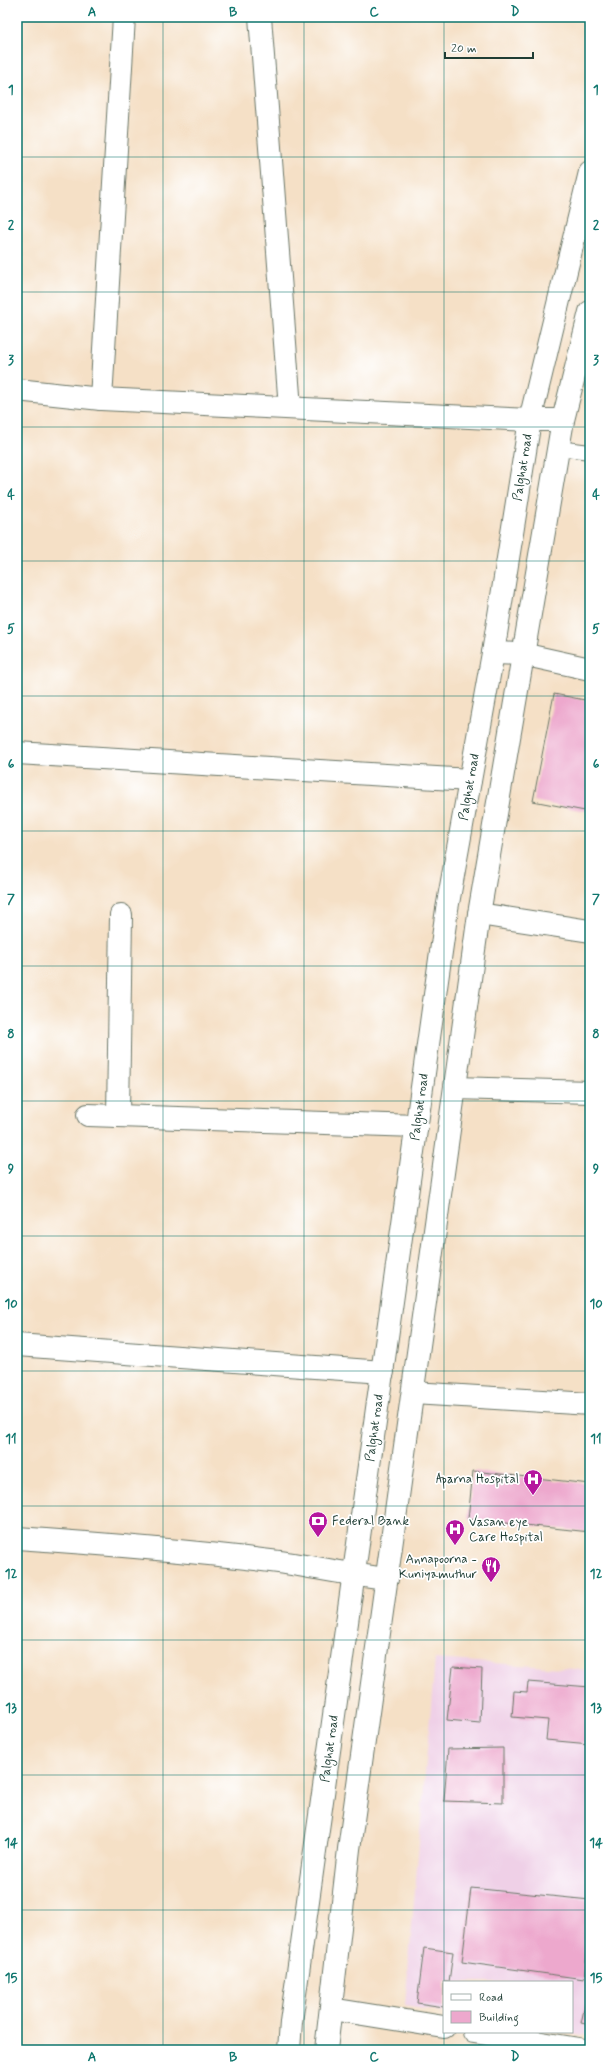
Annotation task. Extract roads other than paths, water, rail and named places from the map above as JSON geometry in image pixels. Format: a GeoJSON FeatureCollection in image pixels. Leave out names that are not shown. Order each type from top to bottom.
{"type":"FeatureCollection","features":[{"type":"Feature","properties":{"kind":"street"},"geometry":{"type":"LineString","coordinates":[[101,399],[124,17]]}},
{"type":"Feature","properties":{"kind":"street"},"geometry":{"type":"LineString","coordinates":[[260,17],[290,408]]}},
{"type":"Feature","properties":{"kind":"street","name":"Palghat road"},"geometry":{"type":"LineString","coordinates":[[289,2050],[291,2022],[447,909],[493,654],[530,420],[590,172]]}},
{"type":"Feature","properties":{"kind":"street"},"geometry":{"type":"LineString","coordinates":[[326,2050],[349,1849],[479,914],[563,420],[590,312]]}},
{"type":"Feature","properties":{"kind":"street"},"geometry":{"type":"LineString","coordinates":[[17,390],[101,399],[530,420],[563,420]]}},
{"type":"Feature","properties":{"kind":"street"},"geometry":{"type":"LineString","coordinates":[[493,654],[522,654],[590,669]]}},
{"type":"Feature","properties":{"kind":"street"},"geometry":{"type":"LineString","coordinates":[[17,753],[470,780]]}},
{"type":"Feature","properties":{"kind":"street"},"geometry":{"type":"LineString","coordinates":[[479,914],[590,931]]}},
{"type":"Feature","properties":{"kind":"street"},"geometry":{"type":"LineString","coordinates":[[118,1116],[120,915]]}},
{"type":"Feature","properties":{"kind":"street"},"geometry":{"type":"LineString","coordinates":[[455,1088],[590,1092]]}},
{"type":"Feature","properties":{"kind":"street"},"geometry":{"type":"LineString","coordinates":[[88,1116],[417,1126]]}},
{"type":"Feature","properties":{"kind":"street"},"geometry":{"type":"LineString","coordinates":[[17,1345],[383,1372]]}},
{"type":"Feature","properties":{"kind":"street"},"geometry":{"type":"LineString","coordinates":[[413,1393],[590,1404]]}},
{"type":"Feature","properties":{"kind":"street"},"geometry":{"type":"LineString","coordinates":[[17,1538],[146,1547],[282,1562],[354,1576],[387,1579]]}},
{"type":"Feature","properties":{"kind":"street"},"geometry":{"type":"LineString","coordinates":[[331,2009],[443,2027]]}},
{"type":"Feature","properties":{"kind":"street"},"geometry":{"type":"LineString","coordinates":[[480,2033],[585,2050]]}},
{"type":"Feature","properties":{"kind":"lane"},"geometry":{"type":"LineString","coordinates":[[558,448],[590,452]]}},
{"type":"Feature","properties":{"kind":"place","name":"Aparna Hospital"},"geometry":{"type":"Point","coordinates":[533,1496]}},
{"type":"Feature","properties":{"kind":"place","name":"Federal Bank"},"geometry":{"type":"Point","coordinates":[318,1538]}},
{"type":"Feature","properties":{"kind":"place","name":"Vasan eye Care Hospital"},"geometry":{"type":"Point","coordinates":[455,1546]}},
{"type":"Feature","properties":{"kind":"place","name":"Annapoorna - Kuniyamuthur"},"geometry":{"type":"Point","coordinates":[491,1583]}}]}
